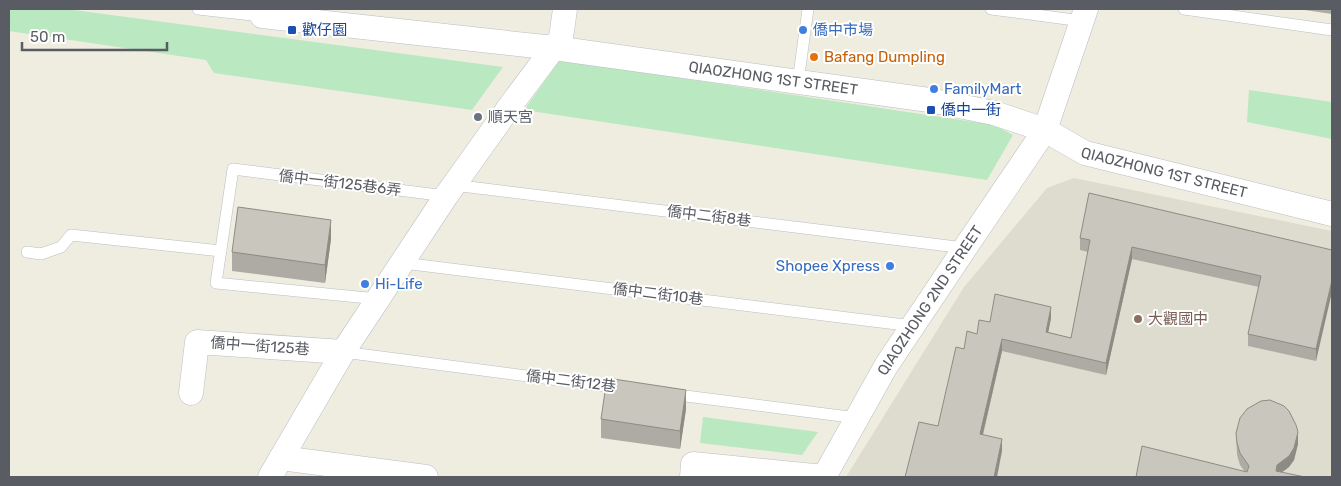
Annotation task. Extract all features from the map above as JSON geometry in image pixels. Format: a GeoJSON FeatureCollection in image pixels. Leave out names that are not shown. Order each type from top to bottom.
{"type":"FeatureCollection","features":[{"type":"Feature","properties":{"kind":"street"},"geometry":{"type":"LineString","coordinates":[[426,477],[276,468],[344,352],[450,190],[561,38],[566,9]]}},
{"type":"Feature","properties":{"kind":"street","name":"QIAOZHONG 2ND STREET"},"geometry":{"type":"LineString","coordinates":[[824,477],[886,366],[1046,130],[1084,15]]}},
{"type":"Feature","properties":{"kind":"street","name":"QIAOZHONG 1ST STREET"},"geometry":{"type":"LineString","coordinates":[[262,16],[554,48],[929,100],[994,113],[1046,130],[1085,153],[1332,214]]}},
{"type":"Feature","properties":{"kind":"street","name":"僑中一街125巷"},"geometry":{"type":"LineString","coordinates":[[191,393],[197,342],[344,352]]}},
{"type":"Feature","properties":{"kind":"street"},"geometry":{"type":"LineString","coordinates":[[692,477],[693,464],[824,477]]}},
{"type":"Feature","properties":{"kind":"lane","name":"QIAOZHONG 1ST STREET"},"geometry":{"type":"LineString","coordinates":[[198,9],[262,16]]}},
{"type":"Feature","properties":{"kind":"lane"},"geometry":{"type":"LineString","coordinates":[[798,82],[808,9]]}},
{"type":"Feature","properties":{"kind":"lane"},"geometry":{"type":"LineString","coordinates":[[991,9],[1084,15]]}},
{"type":"Feature","properties":{"kind":"lane"},"geometry":{"type":"LineString","coordinates":[[1184,9],[1332,30]]}},
{"type":"Feature","properties":{"kind":"lane","name":"僑中一街125巷6弄"},"geometry":{"type":"LineString","coordinates":[[221,251],[233,169],[450,190]]}},
{"type":"Feature","properties":{"kind":"lane","name":"僑中二街8巷"},"geometry":{"type":"LineString","coordinates":[[450,190],[965,248]]}},
{"type":"Feature","properties":{"kind":"lane"},"geometry":{"type":"LineString","coordinates":[[27,252],[40,254],[61,248],[71,235],[221,251],[216,283],[378,299]]}},
{"type":"Feature","properties":{"kind":"lane","name":"僑中二街10巷"},"geometry":{"type":"LineString","coordinates":[[402,263],[913,326]]}},
{"type":"Feature","properties":{"kind":"lane","name":"僑中二街12巷"},"geometry":{"type":"LineString","coordinates":[[344,352],[630,389]]}},
{"type":"Feature","properties":{"kind":"lane"},"geometry":{"type":"LineString","coordinates":[[660,393],[857,418]]}},
{"type":"Feature","properties":{"kind":"shaded area","name":"大觀國中"},"geometry":{"type":"Polygon","coordinates":[[[1074,178],[1332,231],[1332,477],[846,477],[964,287],[1047,188],[1074,178]]]}},
{"type":"Feature","properties":{"kind":"green space"},"geometry":{"type":"Polygon","coordinates":[[[9,9],[66,9],[503,67],[472,110],[214,73],[206,60],[9,31],[9,9]]]}},
{"type":"Feature","properties":{"kind":"green space"},"geometry":{"type":"Polygon","coordinates":[[[560,60],[994,125],[1013,135],[987,180],[524,110],[560,60]]]}},
{"type":"Feature","properties":{"kind":"green space"},"geometry":{"type":"Polygon","coordinates":[[[1249,90],[1332,102],[1332,139],[1247,122],[1249,90]]]}},
{"type":"Feature","properties":{"kind":"green space"},"geometry":{"type":"Polygon","coordinates":[[[703,417],[818,432],[802,455],[700,443],[703,417]]]}},
{"type":"Feature","properties":{"kind":"building"},"geometry":{"type":"Polygon","coordinates":[[[1089,193],[1332,250],[1332,280],[1316,349],[1248,334],[1261,276],[1132,247],[1106,363],[1002,339],[980,434],[1002,439],[994,477],[905,477],[919,422],[938,426],[956,347],[964,349],[967,331],[977,334],[979,320],[990,322],[995,294],[1051,307],[1046,332],[1071,338],[1090,240],[1080,238],[1089,193]]]}},
{"type":"Feature","properties":{"kind":"building"},"geometry":{"type":"Polygon","coordinates":[[[238,207],[331,220],[325,265],[232,252],[238,207]]]}},
{"type":"Feature","properties":{"kind":"building"},"geometry":{"type":"Polygon","coordinates":[[[607,378],[686,390],[680,431],[601,419],[607,378]]]}},
{"type":"Feature","properties":{"kind":"building"},"geometry":{"type":"Polygon","coordinates":[[[1270,400],[1284,406],[1289,411],[1298,432],[1294,448],[1289,456],[1277,465],[1276,471],[1305,477],[1136,477],[1142,446],[1247,472],[1249,466],[1240,453],[1237,443],[1236,433],[1240,418],[1247,409],[1261,401],[1270,400]]]}},
{"type":"Feature","properties":{"kind":"place","name":"歡仔園"},"geometry":{"type":"Point","coordinates":[292,30]}},
{"type":"Feature","properties":{"kind":"place","name":"僑中市場"},"geometry":{"type":"Point","coordinates":[803,30]}},
{"type":"Feature","properties":{"kind":"place","name":"Bafang Dumpling"},"geometry":{"type":"Point","coordinates":[814,57]}},
{"type":"Feature","properties":{"kind":"place","name":"FamilyMart"},"geometry":{"type":"Point","coordinates":[934,89]}},
{"type":"Feature","properties":{"kind":"place","name":"僑中一街"},"geometry":{"type":"Point","coordinates":[931,110]}},
{"type":"Feature","properties":{"kind":"place","name":"順天宮"},"geometry":{"type":"Point","coordinates":[478,117]}},
{"type":"Feature","properties":{"kind":"place","name":"Shopee Xpress"},"geometry":{"type":"Point","coordinates":[890,266]}},
{"type":"Feature","properties":{"kind":"place","name":"Hi-Life"},"geometry":{"type":"Point","coordinates":[365,284]}},
{"type":"Feature","properties":{"kind":"place","name":"大觀國中"},"geometry":{"type":"Point","coordinates":[1138,319]}}]}
